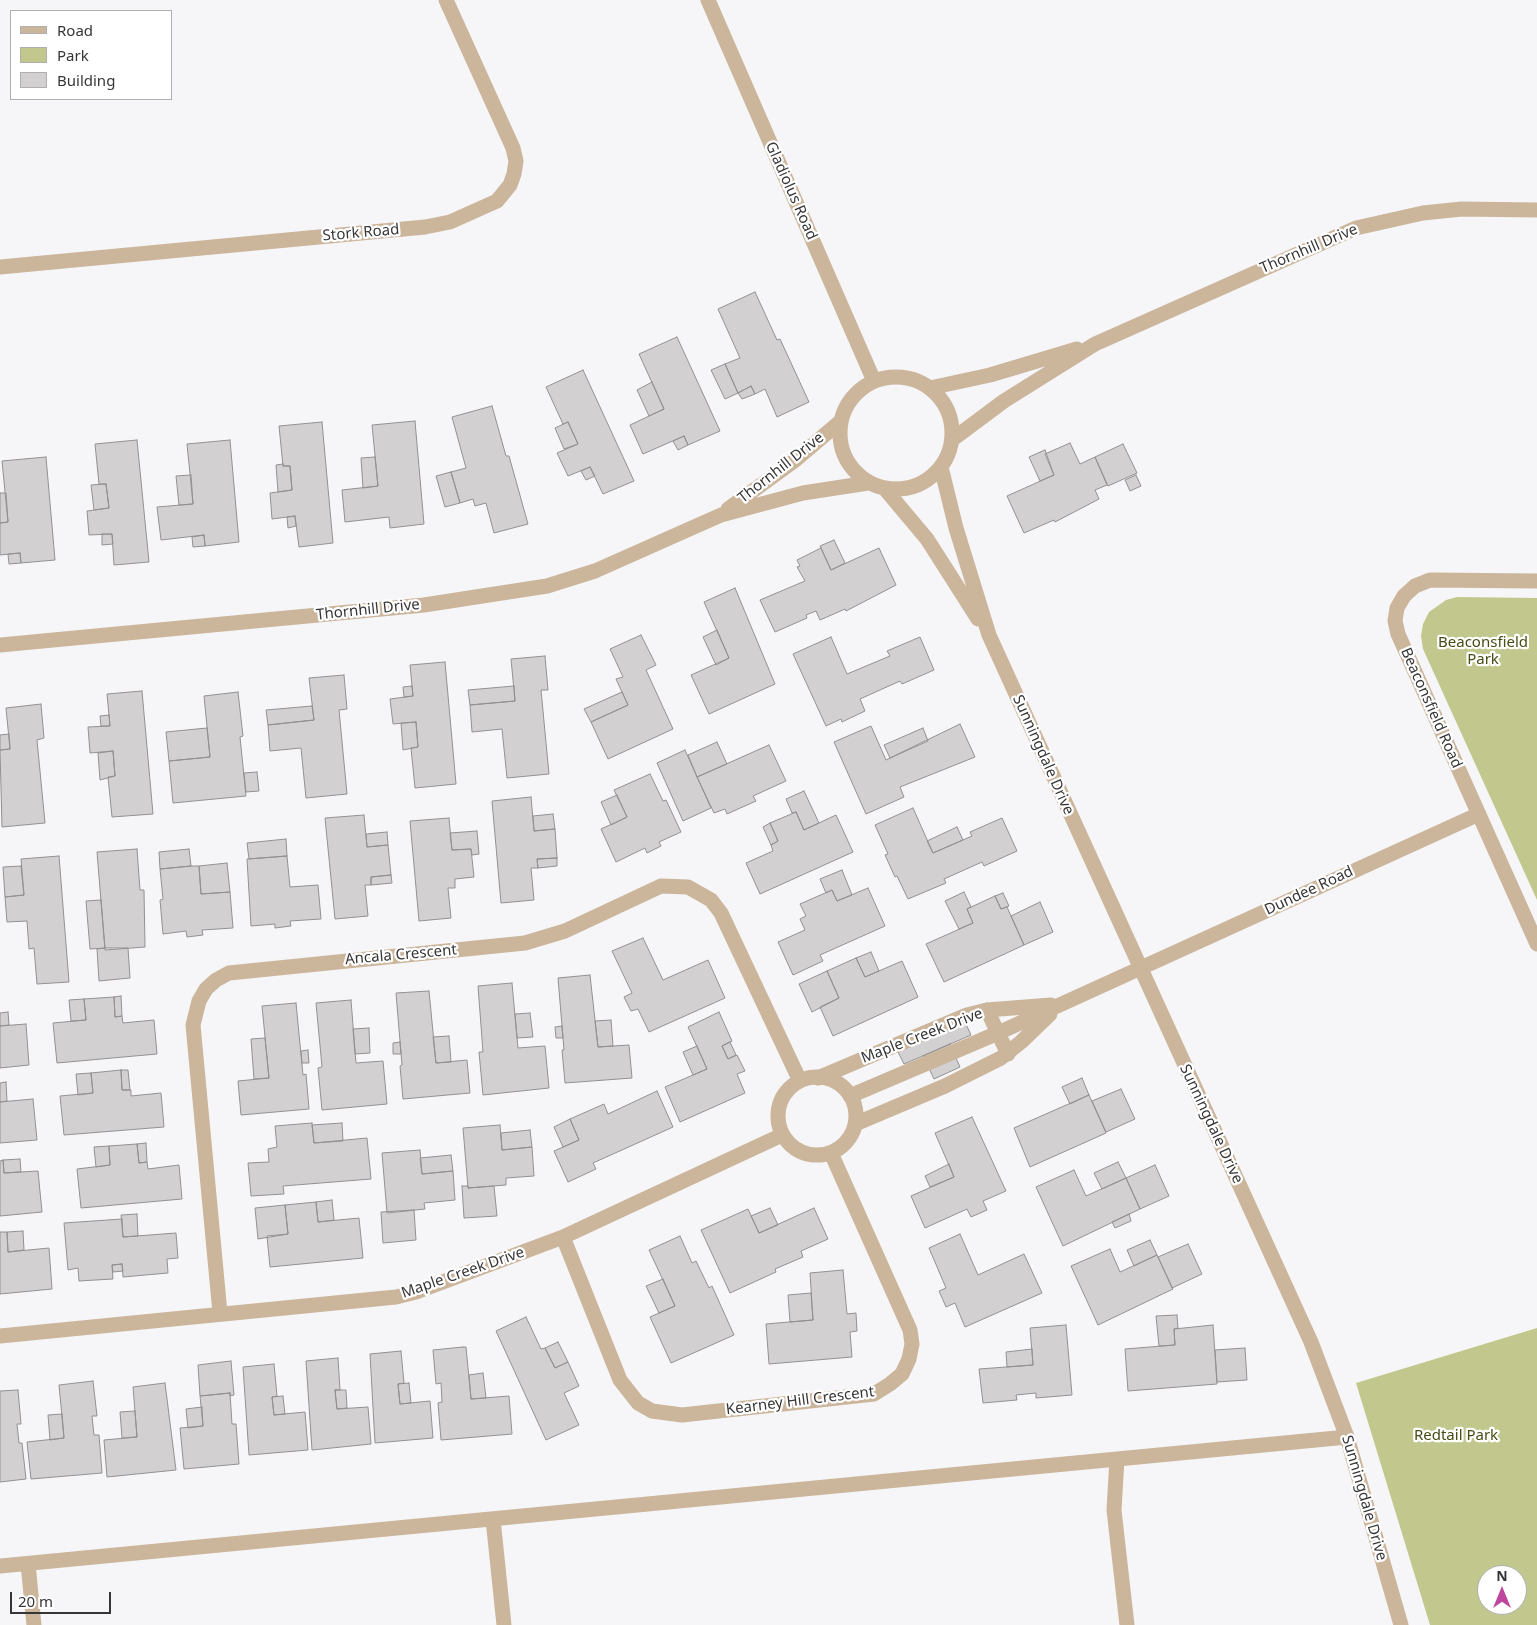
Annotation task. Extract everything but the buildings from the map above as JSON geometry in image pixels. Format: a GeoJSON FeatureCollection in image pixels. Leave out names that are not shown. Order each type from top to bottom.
{"type":"FeatureCollection","features":[{"type":"Feature","properties":{"kind":"street","name":"Stork Road"},"geometry":{"type":"LineString","coordinates":[[0,267],[425,227],[450,222],[497,201],[510,185],[514,174],[516,161],[513,148],[446,0]]}},
{"type":"Feature","properties":{"kind":"street","name":"Gladiolus Road"},"geometry":{"type":"LineString","coordinates":[[708,0],[874,381]]}},
{"type":"Feature","properties":{"kind":"street","name":"Thornhill Drive"},"geometry":{"type":"LineString","coordinates":[[930,388],[990,374],[1095,344],[1356,228],[1423,212],[1462,209],[1537,210]]}},
{"type":"Feature","properties":{"kind":"street","name":"Thornhill Drive"},"geometry":{"type":"LineString","coordinates":[[953,439],[1004,401],[1095,344]]}},
{"type":"Feature","properties":{"kind":"street"},"geometry":{"type":"LineString","coordinates":[[893,377],[912,379],[930,388],[944,402],[951,420],[953,439],[948,457],[936,473],[920,484],[903,489],[885,489],[868,482],[854,471],[844,457],[840,439],[841,421],[847,404],[859,390],[874,381],[893,377]]}},
{"type":"Feature","properties":{"kind":"street","name":"Thornhill Drive"},"geometry":{"type":"LineString","coordinates":[[721,515],[794,461],[841,421]]}},
{"type":"Feature","properties":{"kind":"street","name":"Sunningdale Drive"},"geometry":{"type":"LineString","coordinates":[[941,467],[956,528],[989,635],[1311,1342],[1346,1437],[1401,1625]]}},
{"type":"Feature","properties":{"kind":"street","name":"Thornhill Drive"},"geometry":{"type":"LineString","coordinates":[[0,645],[424,605],[547,586],[594,571],[721,515],[803,493],[868,482]]}},
{"type":"Feature","properties":{"kind":"street","name":"Sunningdale Drive"},"geometry":{"type":"LineString","coordinates":[[885,489],[927,539],[989,635]]}},
{"type":"Feature","properties":{"kind":"street","name":"Beaconsfield Road"},"geometry":{"type":"LineString","coordinates":[[1537,581],[1430,580],[1415,586],[1404,596],[1397,608],[1395,622],[1398,634],[1537,944]]}},
{"type":"Feature","properties":{"kind":"street","name":"Dundee Road"},"geometry":{"type":"LineString","coordinates":[[1140,969],[1478,814]]}},
{"type":"Feature","properties":{"kind":"street","name":"Ancala Crescent"},"geometry":{"type":"LineString","coordinates":[[220,1313],[193,1025],[198,1001],[206,989],[216,980],[229,973],[526,943],[565,931],[661,886],[688,887],[711,900],[721,914],[800,1081]]}},
{"type":"Feature","properties":{"kind":"street","name":"Maple Creek Drive"},"geometry":{"type":"LineString","coordinates":[[850,1096],[998,1033],[1140,969]]}},
{"type":"Feature","properties":{"kind":"street"},"geometry":{"type":"LineString","coordinates":[[855,1124],[945,1086],[1008,1054],[1060,1005]]}},
{"type":"Feature","properties":{"kind":"street","name":"Maple Creek Drive"},"geometry":{"type":"LineString","coordinates":[[818,1078],[952,1020],[987,1010],[1060,1005]]}},
{"type":"Feature","properties":{"kind":"street"},"geometry":{"type":"LineString","coordinates":[[987,1010],[1008,1054]]}},
{"type":"Feature","properties":{"kind":"street"},"geometry":{"type":"LineString","coordinates":[[818,1078],[836,1082],[850,1096],[855,1108],[855,1124],[844,1144],[831,1152],[816,1155],[801,1152],[794,1149],[782,1135],[779,1127],[778,1109],[786,1092],[800,1081],[818,1078]]}},
{"type":"Feature","properties":{"kind":"street","name":"Maple Creek Drive"},"geometry":{"type":"LineString","coordinates":[[0,1336],[396,1296],[416,1292],[563,1237],[782,1135]]}},
{"type":"Feature","properties":{"kind":"street","name":"Kearney Hill Crescent"},"geometry":{"type":"LineString","coordinates":[[563,1237],[620,1380],[638,1403],[652,1411],[682,1415],[874,1394],[902,1374],[909,1359],[912,1344],[910,1330],[831,1152]]}},
{"type":"Feature","properties":{"kind":"street"},"geometry":{"type":"LineString","coordinates":[[0,1566],[1346,1437]]}},
{"type":"Feature","properties":{"kind":"street"},"geometry":{"type":"LineString","coordinates":[[1117,1459],[1114,1510],[1127,1625]]}},
{"type":"Feature","properties":{"kind":"street"},"geometry":{"type":"LineString","coordinates":[[493,1519],[504,1625]]}},
{"type":"Feature","properties":{"kind":"street"},"geometry":{"type":"LineString","coordinates":[[28,1564],[34,1625]]}},
{"type":"Feature","properties":{"kind":"green space","name":"Beaconsfield Park"},"geometry":{"type":"Polygon","coordinates":[[[1457,597],[1537,598],[1537,900],[1423,649],[1421,636],[1423,624],[1429,612],[1446,600],[1457,597]]]}},
{"type":"Feature","properties":{"kind":"green space","name":"Redtail Park"},"geometry":{"type":"Polygon","coordinates":[[[1537,1328],[1537,1625],[1430,1625],[1356,1383],[1537,1328]]]}}]}
